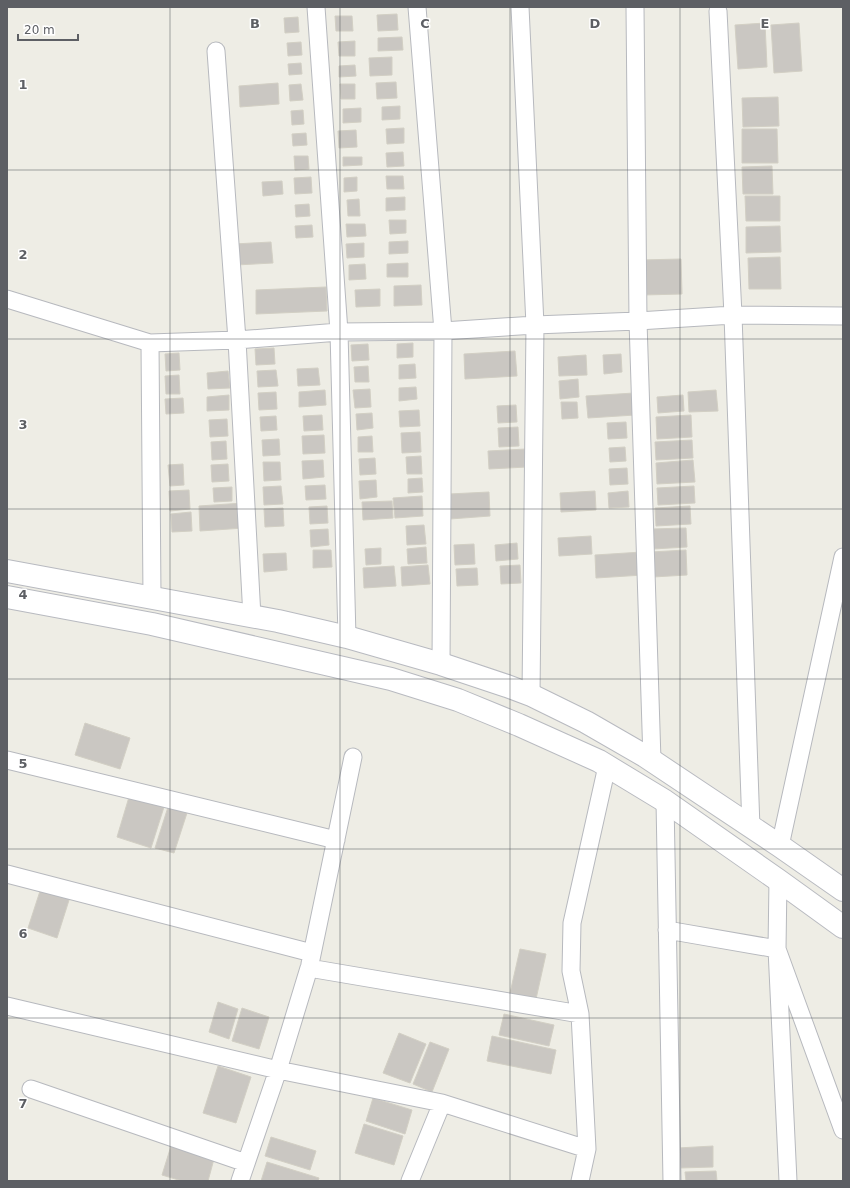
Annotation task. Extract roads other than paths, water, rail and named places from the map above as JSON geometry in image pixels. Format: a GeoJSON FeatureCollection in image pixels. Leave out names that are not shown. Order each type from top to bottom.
{"type":"FeatureCollection","features":[{"type":"Feature","properties":{"kind":"street"},"geometry":{"type":"LineString","coordinates":[[316,7],[339,332],[347,637]]}},
{"type":"Feature","properties":{"kind":"street"},"geometry":{"type":"LineString","coordinates":[[417,7],[443,331],[441,664]]}},
{"type":"Feature","properties":{"kind":"street"},"geometry":{"type":"LineString","coordinates":[[520,7],[535,325],[531,695]]}},
{"type":"Feature","properties":{"kind":"street"},"geometry":{"type":"LineString","coordinates":[[635,7],[638,321],[652,760]]}},
{"type":"Feature","properties":{"kind":"street"},"geometry":{"type":"LineString","coordinates":[[718,11],[733,315],[751,828]]}},
{"type":"Feature","properties":{"kind":"street"},"geometry":{"type":"LineString","coordinates":[[216,52],[237,340],[252,617]]}},
{"type":"Feature","properties":{"kind":"street"},"geometry":{"type":"LineString","coordinates":[[7,299],[150,343],[237,340],[339,332],[443,331],[733,315],[843,316]]}},
{"type":"Feature","properties":{"kind":"street"},"geometry":{"type":"LineString","coordinates":[[150,343],[152,598]]}},
{"type":"Feature","properties":{"kind":"street"},"geometry":{"type":"LineString","coordinates":[[780,846],[843,557]]}},
{"type":"Feature","properties":{"kind":"street"},"geometry":{"type":"LineString","coordinates":[[7,571],[278,621],[347,637],[441,664],[531,695],[586,722],[652,760],[843,890]]}},
{"type":"Feature","properties":{"kind":"street"},"geometry":{"type":"LineString","coordinates":[[7,597],[152,624],[391,679],[458,700],[519,725],[599,761],[665,801],[843,927]]}},
{"type":"Feature","properties":{"kind":"street"},"geometry":{"type":"LineString","coordinates":[[240,1181],[278,1070],[311,961],[353,757]]}},
{"type":"Feature","properties":{"kind":"street"},"geometry":{"type":"LineString","coordinates":[[7,760],[336,840]]}},
{"type":"Feature","properties":{"kind":"street"},"geometry":{"type":"LineString","coordinates":[[580,1181],[587,1149],[580,1014],[571,971],[572,923],[607,766]]}},
{"type":"Feature","properties":{"kind":"street"},"geometry":{"type":"LineString","coordinates":[[665,801],[672,1181]]}},
{"type":"Feature","properties":{"kind":"street"},"geometry":{"type":"LineString","coordinates":[[7,874],[311,961],[580,1014]]}},
{"type":"Feature","properties":{"kind":"street"},"geometry":{"type":"LineString","coordinates":[[778,880],[777,949],[788,1181]]}},
{"type":"Feature","properties":{"kind":"street"},"geometry":{"type":"LineString","coordinates":[[667,930],[777,949]]}},
{"type":"Feature","properties":{"kind":"street"},"geometry":{"type":"LineString","coordinates":[[777,949],[843,1130]]}},
{"type":"Feature","properties":{"kind":"street"},"geometry":{"type":"LineString","coordinates":[[7,1006],[278,1070],[442,1103],[587,1149]]}},
{"type":"Feature","properties":{"kind":"street"},"geometry":{"type":"LineString","coordinates":[[31,1089],[246,1163]]}},
{"type":"Feature","properties":{"kind":"street"},"geometry":{"type":"LineString","coordinates":[[410,1181],[442,1103]]}}]}
